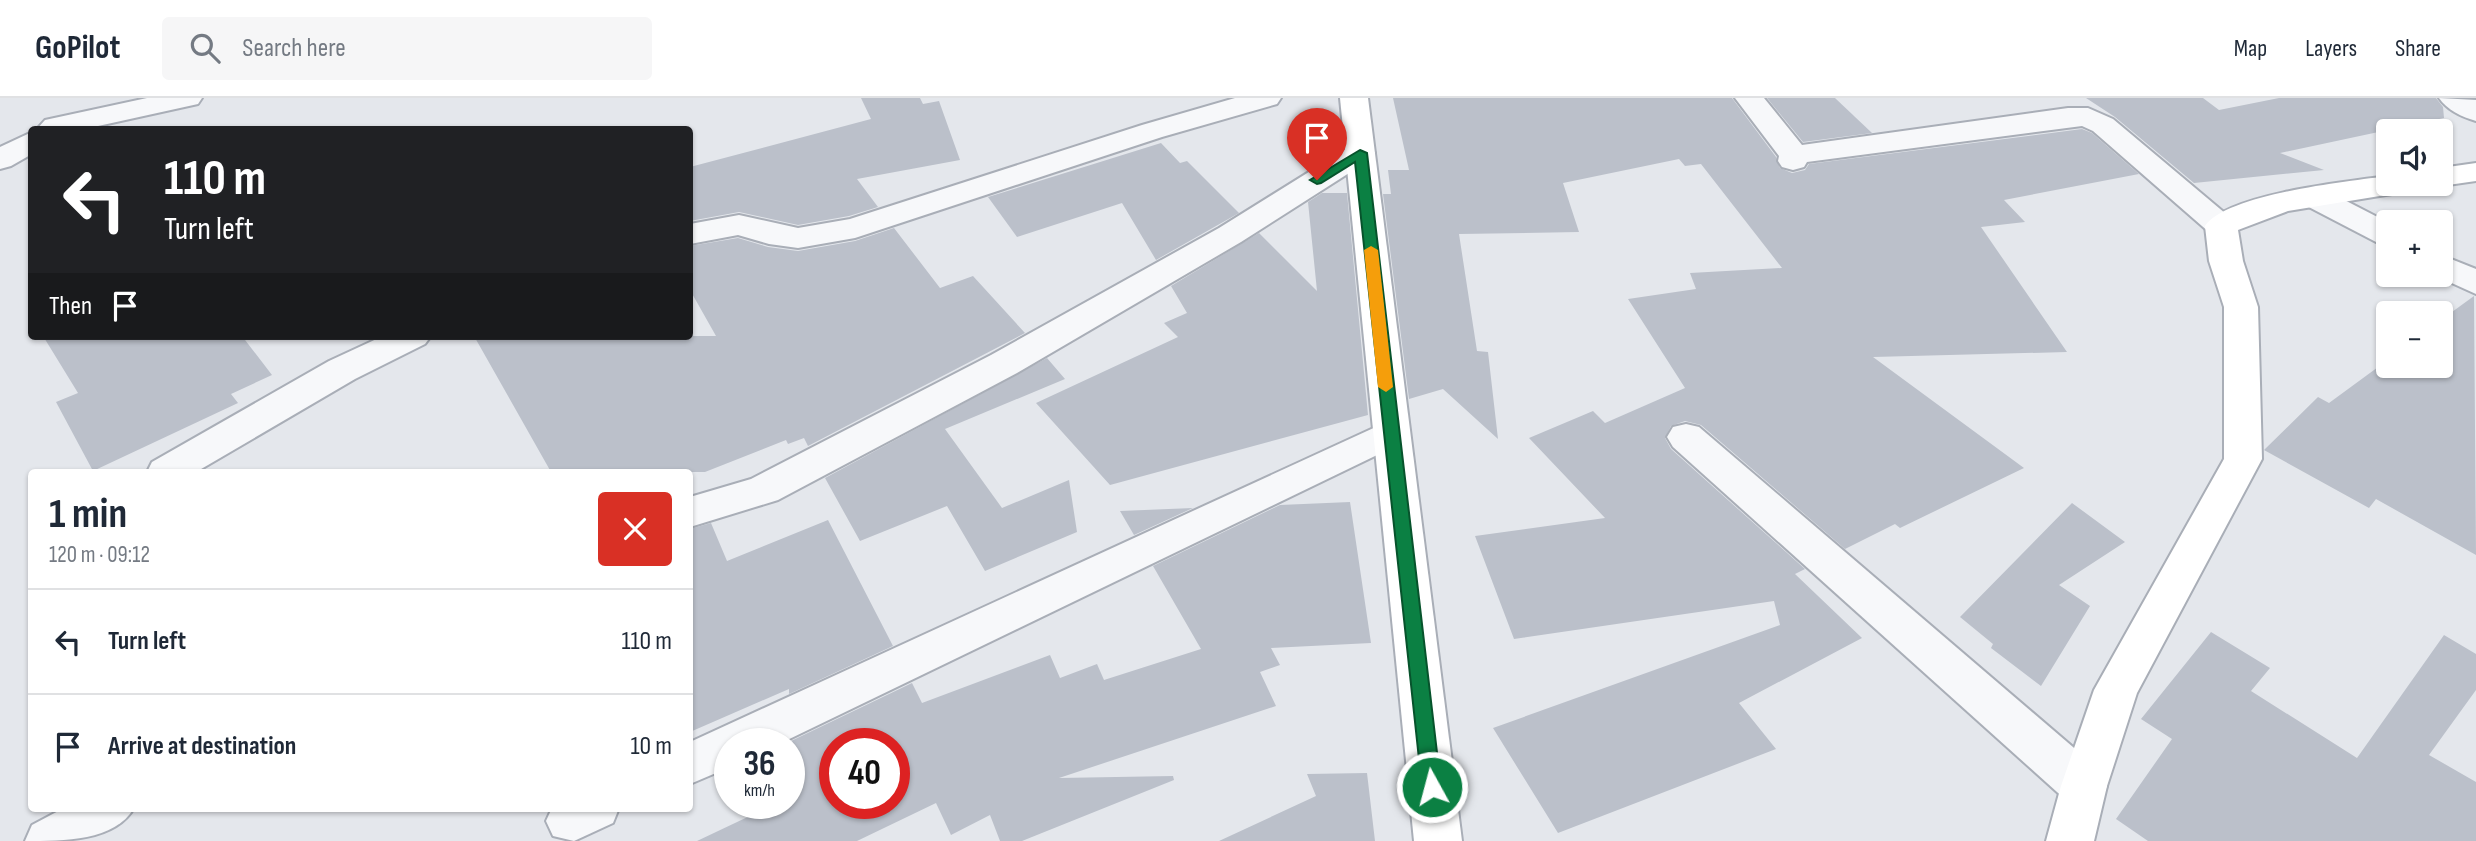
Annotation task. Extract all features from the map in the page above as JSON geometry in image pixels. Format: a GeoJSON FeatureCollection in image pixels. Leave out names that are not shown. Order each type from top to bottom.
{"type":"FeatureCollection","features":[{"type":"Feature","properties":{"kind":"street"},"geometry":{"type":"LineString","coordinates":[[55,126],[188,98]]}},
{"type":"Feature","properties":{"kind":"street"},"geometry":{"type":"LineString","coordinates":[[693,233],[739,225],[769,234],[798,238],[855,228],[1152,131],[1267,98]]}},
{"type":"Feature","properties":{"kind":"street"},"geometry":{"type":"LineString","coordinates":[[1354,98],[1438,841]]}},
{"type":"Feature","properties":{"kind":"street"},"geometry":{"type":"LineString","coordinates":[[1749,98],[1793,158],[2068,117],[2088,117],[2103,125],[2221,226],[2226,261],[2241,307],[2243,459],[2116,690],[2084,786],[2070,841]]}},
{"type":"Feature","properties":{"kind":"street"},"geometry":{"type":"LineString","coordinates":[[2453,98],[2476,111]]}},
{"type":"Feature","properties":{"kind":"street"},"geometry":{"type":"LineString","coordinates":[[0,160],[28,143]]}},
{"type":"Feature","properties":{"kind":"street"},"geometry":{"type":"LineString","coordinates":[[693,511],[764,490],[1004,364],[1230,235],[1360,153]]}},
{"type":"Feature","properties":{"kind":"street"},"geometry":{"type":"LineString","coordinates":[[2453,175],[2476,172]]}},
{"type":"Feature","properties":{"kind":"street"},"geometry":{"type":"LineString","coordinates":[[2221,226],[2237,216],[2314,197],[2376,187]]}},
{"type":"Feature","properties":{"kind":"street"},"geometry":{"type":"LineString","coordinates":[[2314,197],[2376,229]]}},
{"type":"Feature","properties":{"kind":"street"},"geometry":{"type":"LineString","coordinates":[[2453,271],[2476,283]]}},
{"type":"Feature","properties":{"kind":"street"},"geometry":{"type":"LineString","coordinates":[[171,469],[342,370],[405,340]]}},
{"type":"Feature","properties":{"kind":"street"},"geometry":{"type":"LineString","coordinates":[[765,728],[1391,433]]}},
{"type":"Feature","properties":{"kind":"street"},"geometry":{"type":"LineString","coordinates":[[1686,437],[2084,786]]}},
{"type":"Feature","properties":{"kind":"street"},"geometry":{"type":"LineString","coordinates":[[693,763],[714,752]]}},
{"type":"Feature","properties":{"kind":"street"},"geometry":{"type":"LineString","coordinates":[[49,841],[103,812]]}},
{"type":"Feature","properties":{"kind":"building"},"geometry":{"type":"Polygon","coordinates":[[[861,98],[920,98],[923,104],[939,101],[960,160],[857,179],[878,207],[849,216],[798,225],[739,212],[693,220],[693,166],[871,119],[861,98]]]}},
{"type":"Feature","properties":{"kind":"building"},"geometry":{"type":"Polygon","coordinates":[[[1393,98],[1732,98],[1776,157],[1780,168],[1792,173],[1805,170],[1809,164],[2082,129],[2092,133],[2139,174],[2004,200],[2025,222],[1981,227],[2067,352],[1873,357],[2024,468],[1900,528],[1895,524],[1845,549],[1701,425],[1685,421],[1671,426],[1665,438],[1671,449],[1805,569],[1795,574],[1862,638],[1739,703],[1776,749],[1558,833],[1493,728],[1780,625],[1774,601],[1514,639],[1475,536],[1605,518],[1529,438],[1593,411],[1605,423],[1685,388],[1628,299],[1696,289],[1690,273],[1782,268],[1701,164],[1685,166],[1679,159],[1563,183],[1579,232],[1459,234],[1477,351],[1488,352],[1498,439],[1443,389],[1409,399],[1383,194],[1391,194],[1388,170],[1409,170],[1393,98]]]}},
{"type":"Feature","properties":{"kind":"building"},"geometry":{"type":"Polygon","coordinates":[[[1767,98],[1835,98],[1872,133],[1803,142],[1767,98]]]}},
{"type":"Feature","properties":{"kind":"building"},"geometry":{"type":"Polygon","coordinates":[[[2086,98],[2203,98],[2219,110],[2279,98],[2436,98],[2443,107],[2444,118],[2376,119],[2376,133],[2280,153],[2324,170],[2194,183],[2115,117],[2086,98]]]}},
{"type":"Feature","properties":{"kind":"building"},"geometry":{"type":"Polygon","coordinates":[[[1161,143],[1180,163],[1187,161],[1239,213],[1156,260],[1122,203],[1017,237],[988,197],[1161,143]]]}},
{"type":"Feature","properties":{"kind":"building"},"geometry":{"type":"Polygon","coordinates":[[[1322,193],[1347,193],[1368,415],[1110,485],[1036,403],[1178,337],[1164,323],[1187,313],[1171,286],[1259,233],[1317,291],[1308,202],[1322,193]]]}},
{"type":"Feature","properties":{"kind":"building"},"geometry":{"type":"Polygon","coordinates":[[[894,228],[940,288],[973,276],[1025,333],[808,446],[804,438],[788,444],[786,440],[705,472],[693,472],[693,469],[549,469],[476,340],[693,340],[693,336],[716,336],[693,295],[693,246],[738,238],[768,247],[798,251],[855,241],[894,228]]]}},
{"type":"Feature","properties":{"kind":"building"},"geometry":{"type":"Polygon","coordinates":[[[2474,296],[2476,555],[2376,499],[2369,508],[2264,450],[2318,397],[2329,403],[2376,369],[2376,378],[2453,378],[2453,311],[2474,296]]]}},
{"type":"Feature","properties":{"kind":"building"},"geometry":{"type":"Polygon","coordinates":[[[45,340],[245,340],[272,375],[231,394],[238,403],[97,469],[92,469],[56,402],[78,393],[45,340]]]}},
{"type":"Feature","properties":{"kind":"building"},"geometry":{"type":"Polygon","coordinates":[[[1047,358],[1065,379],[945,429],[1002,508],[1069,480],[1077,532],[985,571],[947,506],[860,541],[825,478],[1047,358]]]}},
{"type":"Feature","properties":{"kind":"building"},"geometry":{"type":"Polygon","coordinates":[[[1350,502],[1371,643],[1271,648],[1280,665],[1260,672],[1276,706],[1059,778],[1173,776],[1174,780],[1022,841],[1000,841],[990,815],[951,835],[936,803],[910,816],[910,728],[819,728],[819,819],[903,819],[857,841],[697,841],[743,819],[805,819],[805,734],[912,683],[922,703],[1050,655],[1060,678],[1097,664],[1104,680],[1201,649],[1153,566],[1280,505],[1350,502]]]}},
{"type":"Feature","properties":{"kind":"building"},"geometry":{"type":"Polygon","coordinates":[[[2072,503],[2125,542],[2059,585],[2090,606],[2041,686],[1991,648],[1993,644],[1960,617],[2072,503]]]}},
{"type":"Feature","properties":{"kind":"building"},"geometry":{"type":"Polygon","coordinates":[[[1193,508],[1134,535],[1120,511],[1193,508]]]}},
{"type":"Feature","properties":{"kind":"building"},"geometry":{"type":"Polygon","coordinates":[[[828,520],[893,646],[789,694],[789,689],[693,731],[693,528],[711,523],[727,561],[828,520]]]}},
{"type":"Feature","properties":{"kind":"building"},"geometry":{"type":"Polygon","coordinates":[[[2211,632],[2270,668],[2251,691],[2357,758],[2444,635],[2476,654],[2476,690],[2429,755],[2476,782],[2476,841],[2148,841],[2116,819],[2172,739],[2141,719],[2211,632]]]}},
{"type":"Feature","properties":{"kind":"building"},"geometry":{"type":"Polygon","coordinates":[[[1367,773],[1375,841],[1219,841],[1316,796],[1307,774],[1367,773]]]}},
{"type":"Feature","properties":{"kind":"slow traffic"},"geometry":{"type":"LineString","coordinates":[[1371,250],[1386,387]]}},
{"type":"Feature","properties":{"kind":"route"},"geometry":{"type":"LineString","coordinates":[[1317,180],[1360,153],[1432,787]]}}]}
